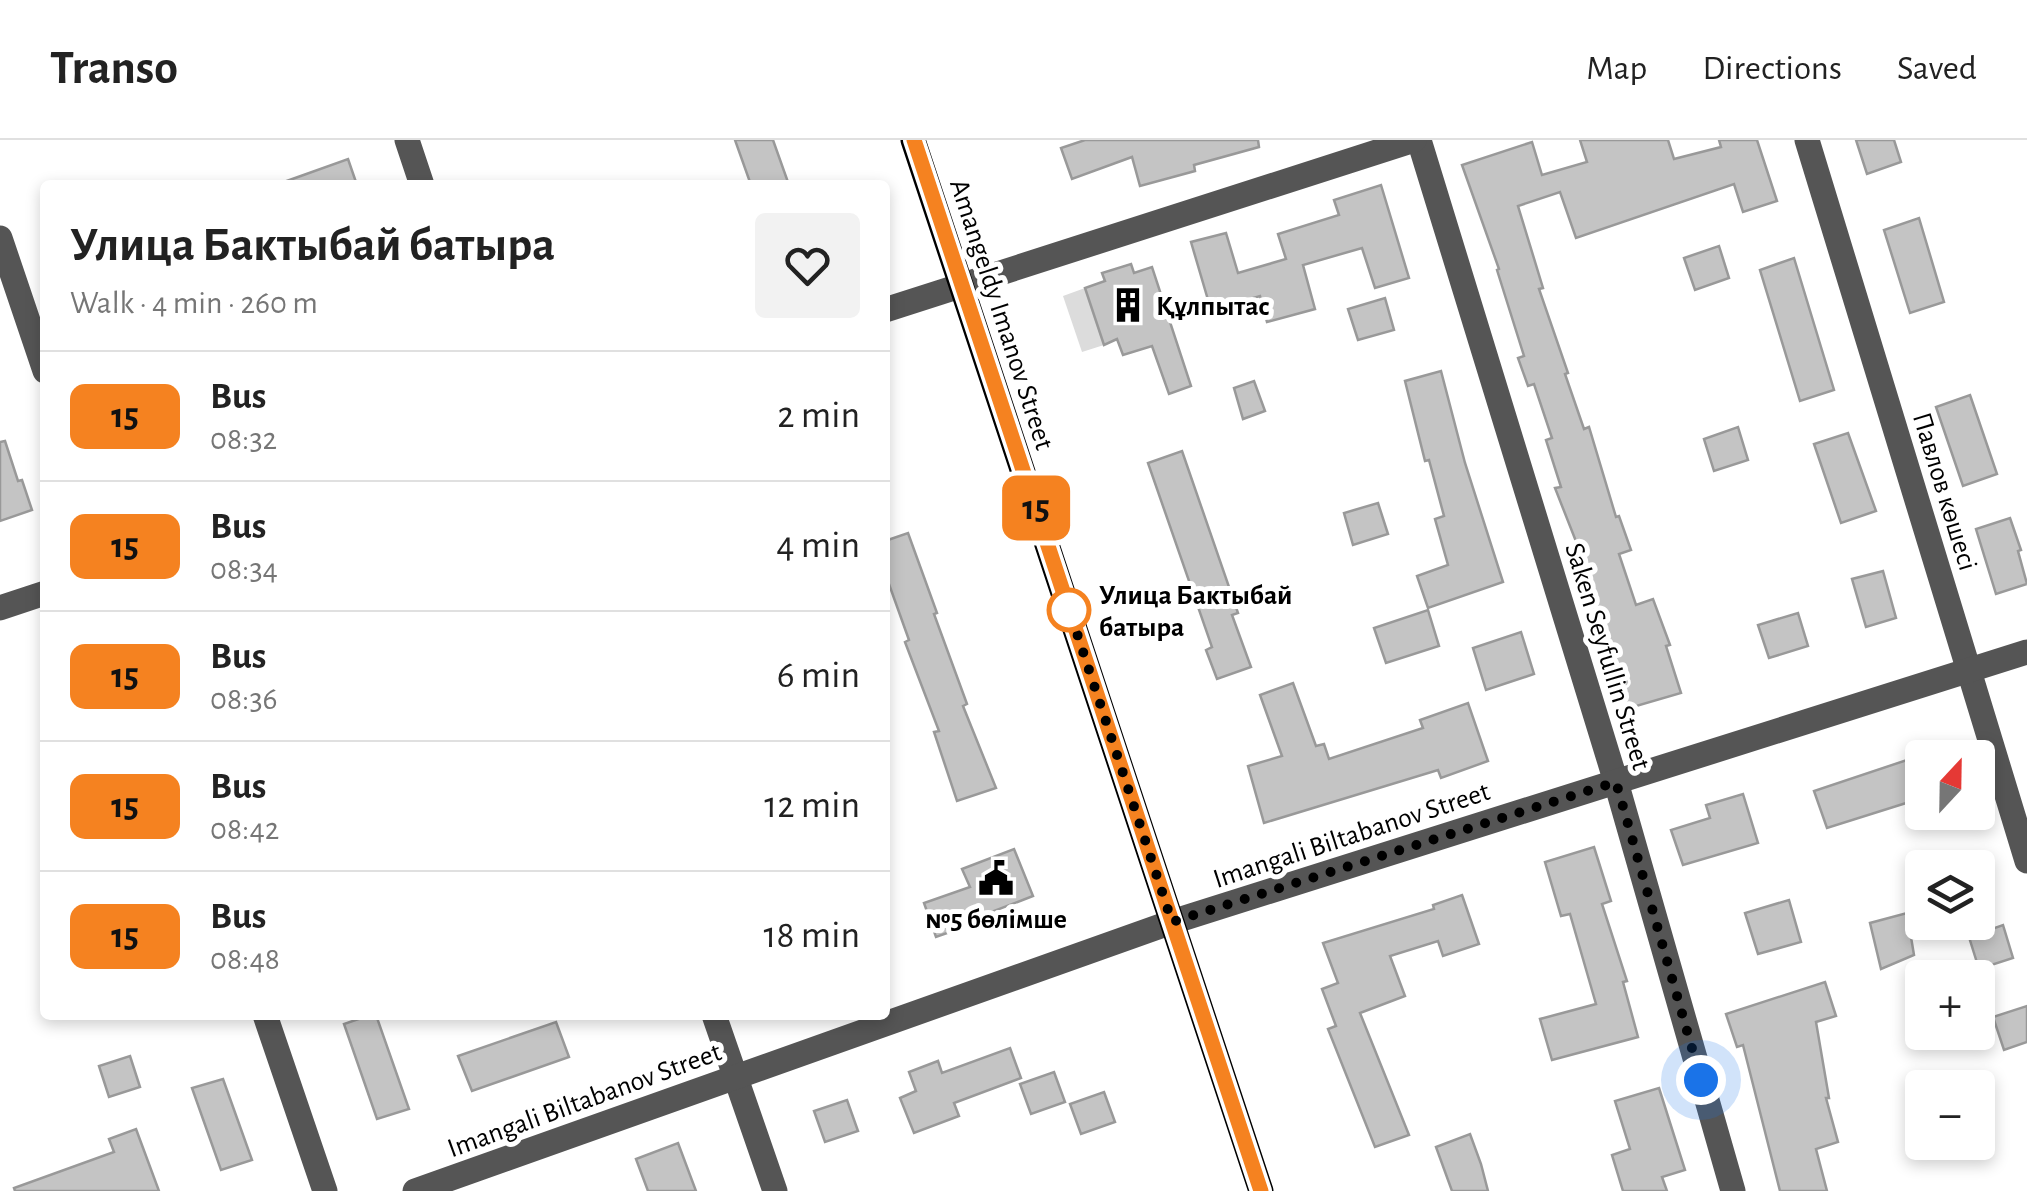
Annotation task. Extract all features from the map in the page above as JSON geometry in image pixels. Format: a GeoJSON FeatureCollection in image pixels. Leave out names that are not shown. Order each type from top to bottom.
{"type":"FeatureCollection","features":[{"type":"Feature","properties":{"kind":"main road","name":"Amangeldy Imanov Street"},"geometry":{"type":"LineString","coordinates":[[914,140],[1261,1191]]}},
{"type":"Feature","properties":{"kind":"street"},"geometry":{"type":"LineString","coordinates":[[407,140],[420,180]]}},
{"type":"Feature","properties":{"kind":"street"},"geometry":{"type":"LineString","coordinates":[[890,308],[1416,140]]}},
{"type":"Feature","properties":{"kind":"street","name":"Saken Seyfullin Street"},"geometry":{"type":"LineString","coordinates":[[1416,140],[1616,782],[1733,1191]]}},
{"type":"Feature","properties":{"kind":"street","name":"Павлов көшесі"},"geometry":{"type":"LineString","coordinates":[[1807,140],[2027,861]]}},
{"type":"Feature","properties":{"kind":"street"},"geometry":{"type":"LineString","coordinates":[[0,238],[40,355]]}},
{"type":"Feature","properties":{"kind":"street"},"geometry":{"type":"LineString","coordinates":[[0,608],[40,594]]}},
{"type":"Feature","properties":{"kind":"street","name":"Imangali Biltabanov Street"},"geometry":{"type":"LineString","coordinates":[[415,1191],[1172,922],[2027,652]]}},
{"type":"Feature","properties":{"kind":"street"},"geometry":{"type":"LineString","coordinates":[[267,1020],[325,1191]]}},
{"type":"Feature","properties":{"kind":"street"},"geometry":{"type":"LineString","coordinates":[[716,1020],[775,1191]]}},
{"type":"Feature","properties":{"kind":"shaded area"},"geometry":{"type":"Polygon","coordinates":[[[1085,288],[1104,345],[1082,352],[1063,296],[1085,288]]]}},
{"type":"Feature","properties":{"kind":"building"},"geometry":{"type":"Polygon","coordinates":[[[735,140],[773,140],[787,180],[749,180],[735,140]]]}},
{"type":"Feature","properties":{"kind":"building"},"geometry":{"type":"Polygon","coordinates":[[[1085,140],[1258,140],[1259,147],[1194,165],[1195,171],[1140,186],[1132,157],[1072,179],[1061,148],[1085,140]]]}},
{"type":"Feature","properties":{"kind":"building"},"geometry":{"type":"Polygon","coordinates":[[[1580,140],[1668,140],[1674,159],[1721,147],[1719,140],[1757,140],[1777,201],[1743,212],[1734,184],[1576,238],[1560,192],[1518,206],[1543,288],[1539,289],[1568,373],[1565,374],[1584,429],[1589,427],[1616,517],[1619,516],[1631,550],[1619,554],[1636,605],[1653,599],[1670,645],[1666,646],[1681,693],[1626,709],[1586,584],[1592,582],[1555,488],[1561,487],[1546,440],[1552,438],[1534,384],[1528,386],[1518,358],[1524,356],[1499,269],[1462,165],[1532,142],[1542,175],[1587,162],[1580,140]]]}},
{"type":"Feature","properties":{"kind":"building"},"geometry":{"type":"Polygon","coordinates":[[[1856,140],[1894,140],[1901,162],[1867,174],[1856,140]]]}},
{"type":"Feature","properties":{"kind":"building"},"geometry":{"type":"Polygon","coordinates":[[[348,159],[355,180],[290,180],[348,159]]]}},
{"type":"Feature","properties":{"kind":"building"},"geometry":{"type":"Polygon","coordinates":[[[1381,185],[1409,278],[1375,288],[1362,248],[1303,265],[1315,309],[1267,322],[1260,296],[1211,310],[1191,242],[1226,233],[1238,273],[1286,259],[1278,234],[1339,215],[1334,200],[1381,185]]]}},
{"type":"Feature","properties":{"kind":"building"},"geometry":{"type":"Polygon","coordinates":[[[1919,218],[1944,302],[1910,313],[1884,230],[1919,218]]]}},
{"type":"Feature","properties":{"kind":"building"},"geometry":{"type":"Polygon","coordinates":[[[1719,246],[1729,278],[1695,290],[1684,258],[1719,246]]]}},
{"type":"Feature","properties":{"kind":"building"},"geometry":{"type":"Polygon","coordinates":[[[1794,258],[1834,390],[1800,401],[1760,270],[1794,258]]]}},
{"type":"Feature","properties":{"kind":"building","name":"Құлпытас"},"geometry":{"type":"Polygon","coordinates":[[[1131,264],[1134,273],[1152,267],[1191,386],[1169,394],[1152,346],[1123,355],[1117,339],[1104,345],[1085,288],[1105,281],[1102,273],[1131,264]]]}},
{"type":"Feature","properties":{"kind":"building"},"geometry":{"type":"Polygon","coordinates":[[[1385,298],[1394,330],[1358,340],[1348,309],[1385,298]]]}},
{"type":"Feature","properties":{"kind":"building"},"geometry":{"type":"Polygon","coordinates":[[[1441,371],[1503,582],[1428,608],[1417,576],[1448,565],[1435,519],[1444,516],[1405,381],[1441,371]]]}},
{"type":"Feature","properties":{"kind":"building"},"geometry":{"type":"Polygon","coordinates":[[[1254,381],[1265,411],[1243,419],[1234,388],[1254,381]]]}},
{"type":"Feature","properties":{"kind":"building"},"geometry":{"type":"Polygon","coordinates":[[[1970,395],[1997,474],[1963,486],[1936,407],[1970,395]]]}},
{"type":"Feature","properties":{"kind":"building"},"geometry":{"type":"Polygon","coordinates":[[[1738,427],[1748,460],[1714,471],[1704,439],[1738,427]]]}},
{"type":"Feature","properties":{"kind":"building"},"geometry":{"type":"Polygon","coordinates":[[[1848,433],[1876,511],[1841,523],[1814,444],[1848,433]]]}},
{"type":"Feature","properties":{"kind":"building"},"geometry":{"type":"Polygon","coordinates":[[[5,441],[32,510],[0,521],[0,442],[5,441]]]}},
{"type":"Feature","properties":{"kind":"building"},"geometry":{"type":"Polygon","coordinates":[[[1182,451],[1238,613],[1232,615],[1251,667],[1217,679],[1206,650],[1212,647],[1148,463],[1182,451]]]}},
{"type":"Feature","properties":{"kind":"building"},"geometry":{"type":"Polygon","coordinates":[[[1378,503],[1388,534],[1353,545],[1344,513],[1378,503]]]}},
{"type":"Feature","properties":{"kind":"building"},"geometry":{"type":"Polygon","coordinates":[[[2010,518],[2027,584],[1996,594],[1976,529],[2010,518]]]}},
{"type":"Feature","properties":{"kind":"building"},"geometry":{"type":"Polygon","coordinates":[[[908,533],[967,704],[963,706],[996,788],[957,801],[934,732],[939,731],[905,642],[909,640],[890,587],[890,539],[908,533]]]}},
{"type":"Feature","properties":{"kind":"building"},"geometry":{"type":"Polygon","coordinates":[[[1883,571],[1896,618],[1866,627],[1852,579],[1883,571]]]}},
{"type":"Feature","properties":{"kind":"building"},"geometry":{"type":"Polygon","coordinates":[[[1428,610],[1439,646],[1386,663],[1374,628],[1428,610]]]}},
{"type":"Feature","properties":{"kind":"building"},"geometry":{"type":"Polygon","coordinates":[[[1798,613],[1808,646],[1769,658],[1758,625],[1798,613]]]}},
{"type":"Feature","properties":{"kind":"building"},"geometry":{"type":"Polygon","coordinates":[[[1521,632],[1534,674],[1486,690],[1473,648],[1521,632]]]}},
{"type":"Feature","properties":{"kind":"building"},"geometry":{"type":"Polygon","coordinates":[[[1293,683],[1316,746],[1324,744],[1329,759],[1423,728],[1420,720],[1468,703],[1488,761],[1441,778],[1438,770],[1264,823],[1248,766],[1282,756],[1260,695],[1293,683]]]}},
{"type":"Feature","properties":{"kind":"building"},"geometry":{"type":"Polygon","coordinates":[[[1905,761],[1905,803],[1827,828],[1814,791],[1905,761]]]}},
{"type":"Feature","properties":{"kind":"building"},"geometry":{"type":"Polygon","coordinates":[[[1743,794],[1758,843],[1683,865],[1671,830],[1710,818],[1706,805],[1743,794]]]}},
{"type":"Feature","properties":{"kind":"building"},"geometry":{"type":"Polygon","coordinates":[[[1594,847],[1611,901],[1602,904],[1627,981],[1623,982],[1638,1037],[1552,1060],[1540,1019],[1596,1004],[1570,914],[1561,916],[1545,862],[1594,847]]]}},
{"type":"Feature","properties":{"kind":"building","name":"№5 бөлімше"},"geometry":{"type":"Polygon","coordinates":[[[1014,849],[1033,896],[936,937],[924,903],[970,887],[962,869],[1014,849]]]}},
{"type":"Feature","properties":{"kind":"building"},"geometry":{"type":"Polygon","coordinates":[[[1462,895],[1479,944],[1443,956],[1438,941],[1390,956],[1405,996],[1360,1013],[1409,1135],[1375,1147],[1328,1029],[1336,1026],[1322,989],[1338,983],[1323,943],[1434,909],[1433,905],[1462,895]]]}},
{"type":"Feature","properties":{"kind":"building"},"geometry":{"type":"Polygon","coordinates":[[[1789,900],[1801,942],[1758,954],[1745,913],[1789,900]]]}},
{"type":"Feature","properties":{"kind":"building"},"geometry":{"type":"Polygon","coordinates":[[[1905,914],[1905,940],[1912,940],[1914,955],[1881,969],[1870,923],[1905,914]]]}},
{"type":"Feature","properties":{"kind":"building"},"geometry":{"type":"Polygon","coordinates":[[[2003,925],[2013,958],[1995,964],[1995,960],[1976,960],[1970,940],[1995,940],[1995,928],[2003,925]]]}},
{"type":"Feature","properties":{"kind":"building"},"geometry":{"type":"Polygon","coordinates":[[[1825,982],[1836,1016],[1816,1022],[1826,1098],[1838,1142],[1816,1149],[1827,1191],[1780,1191],[1743,1045],[1737,1047],[1726,1014],[1825,982]]]}},
{"type":"Feature","properties":{"kind":"building"},"geometry":{"type":"Polygon","coordinates":[[[2027,1006],[2027,1042],[2004,1050],[1995,1016],[2027,1006]]]}},
{"type":"Feature","properties":{"kind":"building"},"geometry":{"type":"Polygon","coordinates":[[[378,1020],[409,1109],[377,1119],[344,1024],[378,1020]]]}},
{"type":"Feature","properties":{"kind":"building"},"geometry":{"type":"Polygon","coordinates":[[[556,1022],[569,1057],[472,1091],[458,1056],[556,1022]]]}},
{"type":"Feature","properties":{"kind":"building"},"geometry":{"type":"Polygon","coordinates":[[[1010,1048],[1021,1078],[954,1103],[959,1116],[914,1133],[900,1098],[916,1091],[909,1072],[938,1061],[942,1073],[1010,1048]]]}},
{"type":"Feature","properties":{"kind":"building"},"geometry":{"type":"Polygon","coordinates":[[[130,1056],[140,1087],[109,1097],[99,1066],[130,1056]]]}},
{"type":"Feature","properties":{"kind":"building"},"geometry":{"type":"Polygon","coordinates":[[[1054,1072],[1065,1102],[1031,1114],[1020,1084],[1054,1072]]]}},
{"type":"Feature","properties":{"kind":"building"},"geometry":{"type":"Polygon","coordinates":[[[223,1079],[252,1160],[221,1170],[192,1088],[223,1079]]]}},
{"type":"Feature","properties":{"kind":"building"},"geometry":{"type":"Polygon","coordinates":[[[1659,1088],[1685,1170],[1662,1177],[1667,1191],[1623,1191],[1612,1155],[1630,1149],[1615,1101],[1659,1088]]]}},
{"type":"Feature","properties":{"kind":"building"},"geometry":{"type":"Polygon","coordinates":[[[1104,1092],[1115,1122],[1081,1134],[1070,1104],[1104,1092]]]}},
{"type":"Feature","properties":{"kind":"building"},"geometry":{"type":"Polygon","coordinates":[[[847,1100],[858,1131],[825,1142],[814,1111],[847,1100]]]}},
{"type":"Feature","properties":{"kind":"building"},"geometry":{"type":"Polygon","coordinates":[[[136,1129],[159,1191],[15,1191],[14,1188],[114,1152],[109,1139],[136,1129]]]}},
{"type":"Feature","properties":{"kind":"building"},"geometry":{"type":"Polygon","coordinates":[[[1470,1134],[1488,1191],[1452,1191],[1436,1147],[1470,1134]]]}},
{"type":"Feature","properties":{"kind":"building"},"geometry":{"type":"Polygon","coordinates":[[[678,1143],[696,1191],[648,1191],[636,1159],[678,1143]]]}},
{"type":"Feature","properties":{"kind":"bus line","name":"15"},"geometry":{"type":"LineString","coordinates":[[914,140],[1261,1191]]}},
{"type":"Feature","properties":{"kind":"place","name":"Құлпытас"},"geometry":{"type":"Point","coordinates":[1128,305]}},
{"type":"Feature","properties":{"kind":"place","name":"Улица Бактыбай батыра"},"geometry":{"type":"Point","coordinates":[1069,610]}},
{"type":"Feature","properties":{"kind":"place","name":"№5 бөлімше"},"geometry":{"type":"Point","coordinates":[996,878]}},
{"type":"Feature","properties":{"kind":"route"},"geometry":{"type":"LineString","coordinates":[[1069,610],[1065,597],[1172,922],[1616,782],[1701,1080]]}}]}
